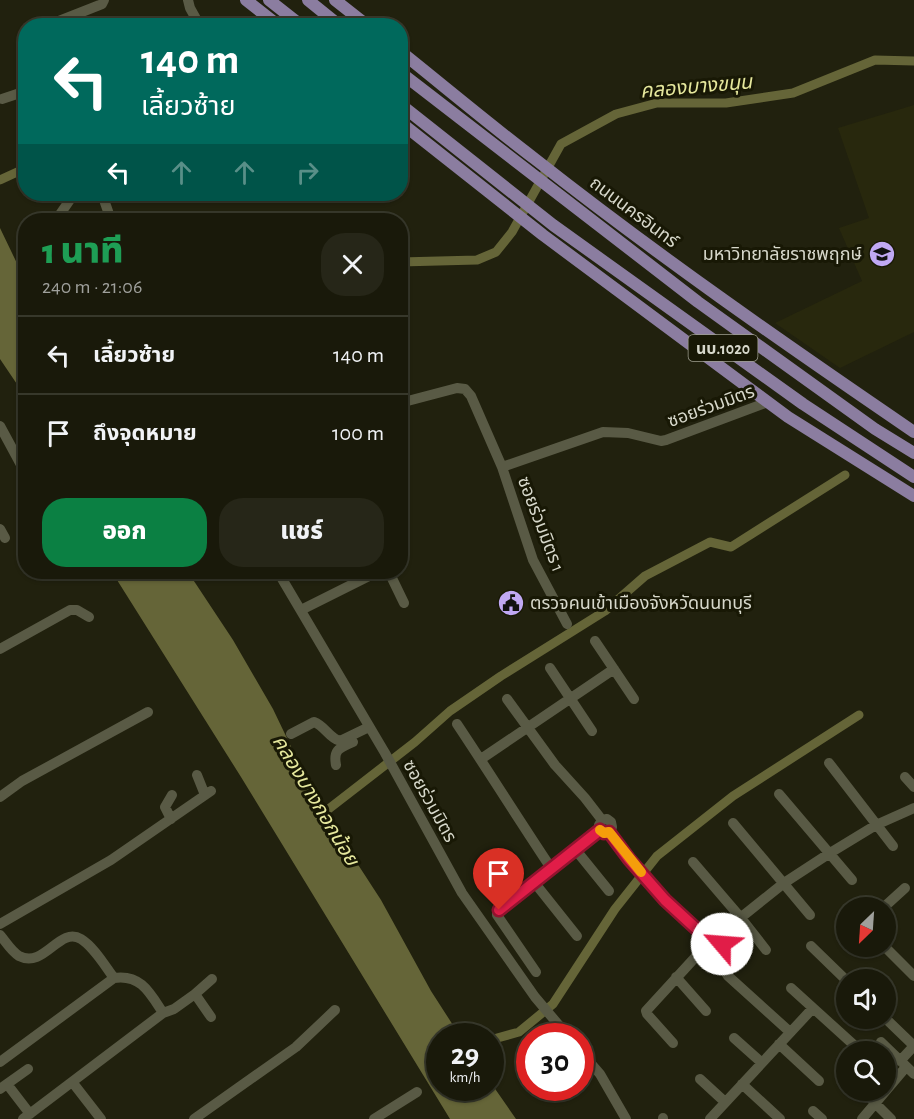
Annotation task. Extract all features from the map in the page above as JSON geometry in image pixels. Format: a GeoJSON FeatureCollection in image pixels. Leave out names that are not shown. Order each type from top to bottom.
{"type":"FeatureCollection","features":[{"type":"Feature","properties":{"kind":"main road"},"geometry":{"type":"LineString","coordinates":[[246,0],[269,18]]}},
{"type":"Feature","properties":{"kind":"main road"},"geometry":{"type":"LineString","coordinates":[[269,0],[292,18]]}},
{"type":"Feature","properties":{"kind":"main road"},"geometry":{"type":"LineString","coordinates":[[308,0],[330,18]]}},
{"type":"Feature","properties":{"kind":"main road"},"geometry":{"type":"LineString","coordinates":[[335,0],[358,18]]}},
{"type":"Feature","properties":{"kind":"main road","name":"ถนนนครอินทร์"},"geometry":{"type":"LineString","coordinates":[[408,57],[554,174],[742,313],[914,432]]}},
{"type":"Feature","properties":{"kind":"main road","name":"ถนนนครอินทร์"},"geometry":{"type":"LineString","coordinates":[[408,78],[698,302],[875,429],[914,453]]}},
{"type":"Feature","properties":{"kind":"main road","name":"นบ.1020"},"geometry":{"type":"LineString","coordinates":[[408,110],[538,213],[768,380],[914,477]]}},
{"type":"Feature","properties":{"kind":"main road","name":"นบ.1020"},"geometry":{"type":"LineString","coordinates":[[408,128],[529,224],[788,417],[914,496]]}},
{"type":"Feature","properties":{"kind":"main road"},"geometry":{"type":"LineString","coordinates":[[875,429],[884,429],[914,442]]}},
{"type":"Feature","properties":{"kind":"street"},"geometry":{"type":"LineString","coordinates":[[66,18],[102,4],[105,0]]}},
{"type":"Feature","properties":{"kind":"street"},"geometry":{"type":"LineString","coordinates":[[188,0],[196,18]]}},
{"type":"Feature","properties":{"kind":"street"},"geometry":{"type":"LineString","coordinates":[[2,99],[18,94]]}},
{"type":"Feature","properties":{"kind":"street"},"geometry":{"type":"LineString","coordinates":[[408,401],[457,388],[465,389],[471,396],[502,467]]}},
{"type":"Feature","properties":{"kind":"street","name":"ซอยร่วมมิตร"},"geometry":{"type":"LineString","coordinates":[[502,467],[603,432],[628,433],[661,441],[666,440],[768,402]]}},
{"type":"Feature","properties":{"kind":"street"},"geometry":{"type":"LineString","coordinates":[[0,426],[18,459]]}},
{"type":"Feature","properties":{"kind":"street","name":"ซอยร่วมมิตร 1"},"geometry":{"type":"LineString","coordinates":[[502,467],[533,560],[567,624]]}},
{"type":"Feature","properties":{"kind":"street","name":"ซอยร่วมมิตร"},"geometry":{"type":"LineString","coordinates":[[282,579],[385,753],[462,893],[535,997],[557,1023]]}},
{"type":"Feature","properties":{"kind":"street"},"geometry":{"type":"LineString","coordinates":[[301,610],[362,579]]}},
{"type":"Feature","properties":{"kind":"street"},"geometry":{"type":"LineString","coordinates":[[392,579],[404,603]]}},
{"type":"Feature","properties":{"kind":"street"},"geometry":{"type":"LineString","coordinates":[[0,649],[70,610],[77,610],[89,617]]}},
{"type":"Feature","properties":{"kind":"street"},"geometry":{"type":"LineString","coordinates":[[595,641],[634,699]]}},
{"type":"Feature","properties":{"kind":"street"},"geometry":{"type":"LineString","coordinates":[[550,668],[592,731]]}},
{"type":"Feature","properties":{"kind":"street"},"geometry":{"type":"LineString","coordinates":[[481,759],[614,669]]}},
{"type":"Feature","properties":{"kind":"street"},"geometry":{"type":"LineString","coordinates":[[507,699],[630,860],[654,888],[702,934]]}},
{"type":"Feature","properties":{"kind":"street"},"geometry":{"type":"LineString","coordinates":[[0,797],[22,781],[148,712]]}},
{"type":"Feature","properties":{"kind":"street"},"geometry":{"type":"LineString","coordinates":[[291,734],[314,722],[340,741],[371,730]]}},
{"type":"Feature","properties":{"kind":"street"},"geometry":{"type":"LineString","coordinates":[[457,724],[551,868]]}},
{"type":"Feature","properties":{"kind":"street"},"geometry":{"type":"LineString","coordinates":[[336,765],[337,751],[371,730]]}},
{"type":"Feature","properties":{"kind":"street"},"geometry":{"type":"LineString","coordinates":[[830,763],[893,846]]}},
{"type":"Feature","properties":{"kind":"street"},"geometry":{"type":"LineString","coordinates":[[0,924],[111,861],[208,793],[197,775]]}},
{"type":"Feature","properties":{"kind":"street"},"geometry":{"type":"LineString","coordinates":[[905,777],[914,787]]}},
{"type":"Feature","properties":{"kind":"street"},"geometry":{"type":"LineString","coordinates":[[779,794],[852,880]]}},
{"type":"Feature","properties":{"kind":"street"},"geometry":{"type":"LineString","coordinates":[[171,819],[165,807],[172,795]]}},
{"type":"Feature","properties":{"kind":"street"},"geometry":{"type":"LineString","coordinates":[[719,935],[784,883],[830,853],[876,825],[914,808]]}},
{"type":"Feature","properties":{"kind":"street"},"geometry":{"type":"LineString","coordinates":[[733,823],[810,915]]}},
{"type":"Feature","properties":{"kind":"street"},"geometry":{"type":"LineString","coordinates":[[536,972],[497,915],[499,910],[604,827]]}},
{"type":"Feature","properties":{"kind":"street"},"geometry":{"type":"LineString","coordinates":[[575,849],[609,891]]}},
{"type":"Feature","properties":{"kind":"street"},"geometry":{"type":"LineString","coordinates":[[693,862],[766,950]]}},
{"type":"Feature","properties":{"kind":"street"},"geometry":{"type":"LineString","coordinates":[[534,882],[577,936]]}},
{"type":"Feature","properties":{"kind":"street"},"geometry":{"type":"LineString","coordinates":[[895,897],[905,888]]}},
{"type":"Feature","properties":{"kind":"street"},"geometry":{"type":"LineString","coordinates":[[711,931],[719,935],[721,948],[709,955],[701,951],[698,942],[702,934],[711,931]]}},
{"type":"Feature","properties":{"kind":"street"},"geometry":{"type":"LineString","coordinates":[[0,935],[15,953],[29,958],[43,954],[68,936],[81,939],[114,978]]}},
{"type":"Feature","properties":{"kind":"street"},"geometry":{"type":"LineString","coordinates":[[811,946],[836,970]]}},
{"type":"Feature","properties":{"kind":"street"},"geometry":{"type":"LineString","coordinates":[[673,1043],[646,1011],[701,951]]}},
{"type":"Feature","properties":{"kind":"street"},"geometry":{"type":"LineString","coordinates":[[714,954],[728,976],[790,1032]]}},
{"type":"Feature","properties":{"kind":"street"},"geometry":{"type":"LineString","coordinates":[[895,957],[914,976]]}},
{"type":"Feature","properties":{"kind":"street"},"geometry":{"type":"LineString","coordinates":[[0,1062],[114,978],[127,976],[138,981],[163,1014]]}},
{"type":"Feature","properties":{"kind":"street"},"geometry":{"type":"LineString","coordinates":[[676,977],[706,1011]]}},
{"type":"Feature","properties":{"kind":"street"},"geometry":{"type":"LineString","coordinates":[[28,1069],[4,1086],[26,1116],[163,1014],[195,994],[212,979]]}},
{"type":"Feature","properties":{"kind":"street"},"geometry":{"type":"LineString","coordinates":[[791,988],[849,1041]]}},
{"type":"Feature","properties":{"kind":"street"},"geometry":{"type":"LineString","coordinates":[[195,994],[211,1017]]}},
{"type":"Feature","properties":{"kind":"street"},"geometry":{"type":"LineString","coordinates":[[710,1119],[813,1008]]}},
{"type":"Feature","properties":{"kind":"street"},"geometry":{"type":"LineString","coordinates":[[194,1119],[296,1047],[335,1010]]}},
{"type":"Feature","properties":{"kind":"street"},"geometry":{"type":"LineString","coordinates":[[862,1119],[907,1067],[914,1046],[896,1029]]}},
{"type":"Feature","properties":{"kind":"street"},"geometry":{"type":"LineString","coordinates":[[734,1038],[762,1063]]}},
{"type":"Feature","properties":{"kind":"street"},"geometry":{"type":"LineString","coordinates":[[779,1044],[819,1081]]}},
{"type":"Feature","properties":{"kind":"street"},"geometry":{"type":"LineString","coordinates":[[594,1067],[623,1114]]}},
{"type":"Feature","properties":{"kind":"street"},"geometry":{"type":"LineString","coordinates":[[700,1079],[725,1102]]}},
{"type":"Feature","properties":{"kind":"street"},"geometry":{"type":"LineString","coordinates":[[73,1083],[101,1119]]}},
{"type":"Feature","properties":{"kind":"street"},"geometry":{"type":"LineString","coordinates":[[742,1084],[780,1119]]}},
{"type":"Feature","properties":{"kind":"street"},"geometry":{"type":"LineString","coordinates":[[374,1119],[417,1092]]}},
{"type":"Feature","properties":{"kind":"street"},"geometry":{"type":"LineString","coordinates":[[873,1101],[891,1119]]}},
{"type":"Feature","properties":{"kind":"street"},"geometry":{"type":"LineString","coordinates":[[813,1111],[822,1119]]}},
{"type":"Feature","properties":{"kind":"shaded area","name":"มหาวิทยาลัยราชพฤกษ์"},"geometry":{"type":"Polygon","coordinates":[[[914,105],[914,332],[840,368],[775,323],[862,281],[839,228],[869,218],[838,128],[914,105]]]}},
{"type":"Feature","properties":{"kind":"water"},"geometry":{"type":"Polygon","coordinates":[[[0,228],[18,265],[18,386],[0,359],[0,228]]]}},
{"type":"Feature","properties":{"kind":"water","name":"คลองบางกอกน้อย"},"geometry":{"type":"Polygon","coordinates":[[[116,579],[193,579],[233,640],[273,709],[318,803],[381,900],[431,991],[452,1023],[426,1023],[426,1080],[241,777],[116,579]]]}},
{"type":"Feature","properties":{"kind":"water"},"geometry":{"type":"Polygon","coordinates":[[[439,1101],[504,1101],[516,1119],[450,1119],[439,1101]]]}},
{"type":"Feature","properties":{"kind":"waterway","name":"คลองบางขนุน"},"geometry":{"type":"LineString","coordinates":[[408,262],[477,260],[496,252],[512,232],[561,144],[616,114],[657,103],[726,103],[793,93],[875,60],[914,61]]}},
{"type":"Feature","properties":{"kind":"waterway"},"geometry":{"type":"LineString","coordinates":[[0,180],[18,172]]}},
{"type":"Feature","properties":{"kind":"waterway","name":"คลองบางกอกน้อย"},"geometry":{"type":"LineString","coordinates":[[317,818],[415,742],[450,711],[605,611],[645,576],[710,542],[731,547],[845,475]]}},
{"type":"Feature","properties":{"kind":"waterway"},"geometry":{"type":"LineString","coordinates":[[504,1036],[519,1032],[553,1004],[615,909],[657,856],[733,796],[859,715]]}},
{"type":"Feature","properties":{"kind":"slow traffic"},"geometry":{"type":"LineString","coordinates":[[600,830],[604,833],[609,832],[641,872]]}},
{"type":"Feature","properties":{"kind":"place","name":"มหาวิทยาลัยราชพฤกษ์"},"geometry":{"type":"Point","coordinates":[882,254]}},
{"type":"Feature","properties":{"kind":"place","name":"ตรวจคนเข้าเมืองจังหวัดนนทบุรี"},"geometry":{"type":"Point","coordinates":[511,603]}},
{"type":"Feature","properties":{"kind":"route"},"geometry":{"type":"LineString","coordinates":[[499,910],[600,830],[604,833],[609,832],[665,900],[702,934],[711,931],[719,935],[722,944]]}}]}
